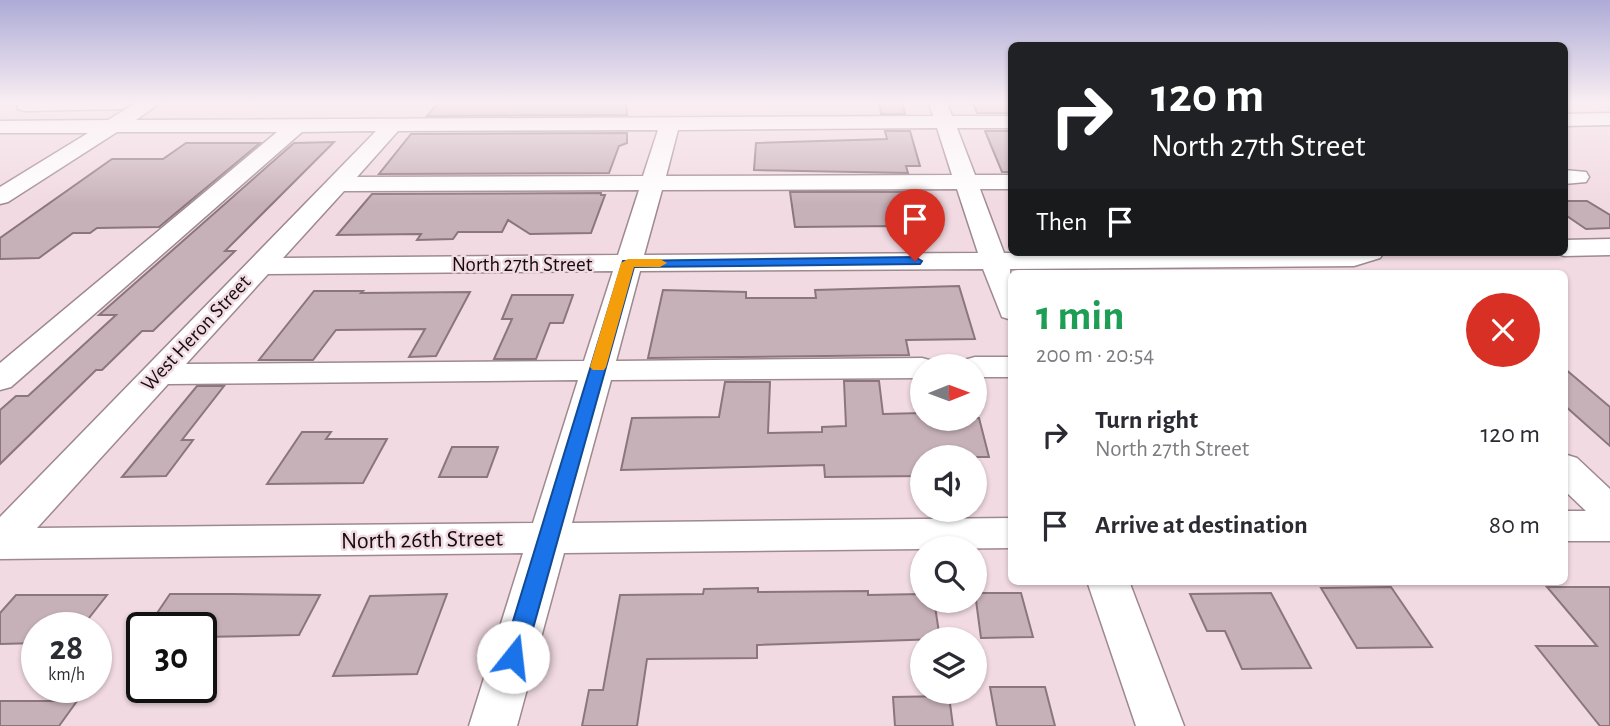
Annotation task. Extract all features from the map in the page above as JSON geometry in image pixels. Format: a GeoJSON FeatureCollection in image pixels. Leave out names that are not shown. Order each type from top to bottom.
{"type":"FeatureCollection","features":[{"type":"Feature","properties":{"kind":"street"},"geometry":{"type":"LineString","coordinates":[[0,197],[97,137]]}},
{"type":"Feature","properties":{"kind":"street"},"geometry":{"type":"LineString","coordinates":[[0,380],[283,137]]}},
{"type":"Feature","properties":{"kind":"street","name":"West Heron Street"},"geometry":{"type":"LineString","coordinates":[[0,543],[382,137]]}},
{"type":"Feature","properties":{"kind":"street"},"geometry":{"type":"LineString","coordinates":[[493,726],[666,137]]}},
{"type":"Feature","properties":{"kind":"street"},"geometry":{"type":"LineString","coordinates":[[949,137],[1008,300]]}},
{"type":"Feature","properties":{"kind":"street"},"geometry":{"type":"LineString","coordinates":[[338,184],[1008,181]]}},
{"type":"Feature","properties":{"kind":"street"},"geometry":{"type":"LineString","coordinates":[[1568,248],[1610,247]]}},
{"type":"Feature","properties":{"kind":"street","name":"North 27th Street"},"geometry":{"type":"LineString","coordinates":[[260,266],[1361,259]]}},
{"type":"Feature","properties":{"kind":"street"},"geometry":{"type":"LineString","coordinates":[[987,367],[1008,366]]}},
{"type":"Feature","properties":{"kind":"street"},"geometry":{"type":"LineString","coordinates":[[159,373],[910,368]]}},
{"type":"Feature","properties":{"kind":"street"},"geometry":{"type":"LineString","coordinates":[[1568,471],[1610,512]]}},
{"type":"Feature","properties":{"kind":"street"},"geometry":{"type":"LineString","coordinates":[[1568,526],[1610,526]]}},
{"type":"Feature","properties":{"kind":"street","name":"North 26th Street"},"geometry":{"type":"LineString","coordinates":[[0,543],[1008,533]]}},
{"type":"Feature","properties":{"kind":"street"},"geometry":{"type":"LineString","coordinates":[[1109,585],[1160,726]]}},
{"type":"Feature","properties":{"kind":"building"},"geometry":{"type":"Polygon","coordinates":[[[409,137],[627,137],[627,143],[619,146],[609,173],[379,174],[409,137]]]}},
{"type":"Feature","properties":{"kind":"building"},"geometry":{"type":"Polygon","coordinates":[[[886,137],[912,137],[920,166],[906,166],[908,173],[754,170],[756,143],[887,139],[886,137]]]}},
{"type":"Feature","properties":{"kind":"building"},"geometry":{"type":"Polygon","coordinates":[[[987,137],[1008,137],[1008,172],[1002,172],[987,137]]]}},
{"type":"Feature","properties":{"kind":"building"},"geometry":{"type":"Polygon","coordinates":[[[334,142],[225,251],[235,251],[153,331],[142,331],[102,370],[96,370],[0,464],[0,410],[16,396],[28,396],[116,315],[99,315],[294,143],[334,142]]]}},
{"type":"Feature","properties":{"kind":"building"},"geometry":{"type":"Polygon","coordinates":[[[186,143],[260,143],[159,227],[97,228],[90,233],[73,233],[39,258],[0,259],[0,238],[112,159],[163,159],[186,143]]]}},
{"type":"Feature","properties":{"kind":"building"},"geometry":{"type":"Polygon","coordinates":[[[790,192],[913,192],[923,230],[895,230],[895,226],[795,227],[790,192]]]}},
{"type":"Feature","properties":{"kind":"building"},"geometry":{"type":"Polygon","coordinates":[[[372,194],[605,195],[591,233],[530,234],[508,220],[502,232],[458,232],[453,239],[417,240],[421,234],[337,235],[372,194]]]}},
{"type":"Feature","properties":{"kind":"building"},"geometry":{"type":"Polygon","coordinates":[[[1568,201],[1587,201],[1610,215],[1610,228],[1586,229],[1568,217],[1568,201]]]}},
{"type":"Feature","properties":{"kind":"building"},"geometry":{"type":"Polygon","coordinates":[[[959,286],[975,339],[906,340],[909,355],[648,358],[663,290],[746,292],[746,298],[816,298],[815,290],[959,286]]]}},
{"type":"Feature","properties":{"kind":"building"},"geometry":{"type":"Polygon","coordinates":[[[314,291],[470,292],[436,356],[409,357],[425,329],[336,330],[313,360],[259,360],[314,291]]]}},
{"type":"Feature","properties":{"kind":"building"},"geometry":{"type":"Polygon","coordinates":[[[512,295],[573,295],[563,323],[550,323],[536,359],[494,359],[512,319],[502,319],[512,295]]]}},
{"type":"Feature","properties":{"kind":"building"},"geometry":{"type":"Polygon","coordinates":[[[1568,371],[1610,407],[1610,446],[1568,409],[1568,371]]]}},
{"type":"Feature","properties":{"kind":"building"},"geometry":{"type":"Polygon","coordinates":[[[844,381],[879,381],[883,414],[910,413],[910,431],[982,431],[986,445],[910,445],[910,476],[825,477],[824,465],[621,470],[632,418],[719,417],[725,382],[770,382],[768,433],[822,432],[822,427],[846,426],[844,381]]]}},
{"type":"Feature","properties":{"kind":"building"},"geometry":{"type":"Polygon","coordinates":[[[197,386],[224,386],[182,440],[193,440],[166,476],[122,477],[197,386]]]}},
{"type":"Feature","properties":{"kind":"building"},"geometry":{"type":"Polygon","coordinates":[[[302,432],[331,432],[326,439],[387,439],[363,483],[267,484],[302,432]]]}},
{"type":"Feature","properties":{"kind":"building"},"geometry":{"type":"Polygon","coordinates":[[[452,447],[498,447],[487,477],[439,477],[452,447]]]}},
{"type":"Feature","properties":{"kind":"building"},"geometry":{"type":"Polygon","coordinates":[[[1391,587],[1432,647],[1357,648],[1321,588],[1391,587]]]}},
{"type":"Feature","properties":{"kind":"building"},"geometry":{"type":"Polygon","coordinates":[[[1547,587],[1610,587],[1610,726],[1600,726],[1536,646],[1597,646],[1547,587]]]}},
{"type":"Feature","properties":{"kind":"building"},"geometry":{"type":"Polygon","coordinates":[[[758,588],[758,592],[868,591],[868,595],[910,594],[910,613],[936,613],[938,627],[910,627],[910,640],[757,645],[757,658],[647,659],[637,726],[582,726],[589,690],[603,690],[620,595],[703,594],[704,589],[758,588]]]}},
{"type":"Feature","properties":{"kind":"building"},"geometry":{"type":"Polygon","coordinates":[[[987,593],[1021,593],[1033,637],[987,638],[987,627],[980,627],[978,613],[987,613],[987,593]]]}},
{"type":"Feature","properties":{"kind":"building"},"geometry":{"type":"Polygon","coordinates":[[[1271,593],[1311,668],[1242,669],[1225,631],[1207,631],[1190,594],[1271,593]]]}},
{"type":"Feature","properties":{"kind":"building"},"geometry":{"type":"Polygon","coordinates":[[[170,594],[320,595],[299,635],[217,637],[217,612],[158,612],[170,594]]]}},
{"type":"Feature","properties":{"kind":"building"},"geometry":{"type":"Polygon","coordinates":[[[447,594],[417,674],[333,676],[370,596],[447,594]]]}},
{"type":"Feature","properties":{"kind":"building"},"geometry":{"type":"Polygon","coordinates":[[[16,595],[107,595],[94,612],[21,612],[21,643],[0,644],[0,613],[16,595]]]}},
{"type":"Feature","properties":{"kind":"building"},"geometry":{"type":"Polygon","coordinates":[[[990,687],[1045,687],[1055,726],[997,726],[990,687]]]}},
{"type":"Feature","properties":{"kind":"building"},"geometry":{"type":"Polygon","coordinates":[[[893,697],[910,697],[910,704],[950,704],[953,726],[895,726],[893,697]]]}},
{"type":"Feature","properties":{"kind":"building"},"geometry":{"type":"Polygon","coordinates":[[[0,701],[76,703],[59,726],[0,726],[0,701]]]}},
{"type":"Feature","properties":{"kind":"slow traffic"},"geometry":{"type":"LineString","coordinates":[[598,367],[628,263],[660,263]]}},
{"type":"Feature","properties":{"kind":"route"},"geometry":{"type":"LineString","coordinates":[[513,657],[628,263],[915,261]]}}]}
